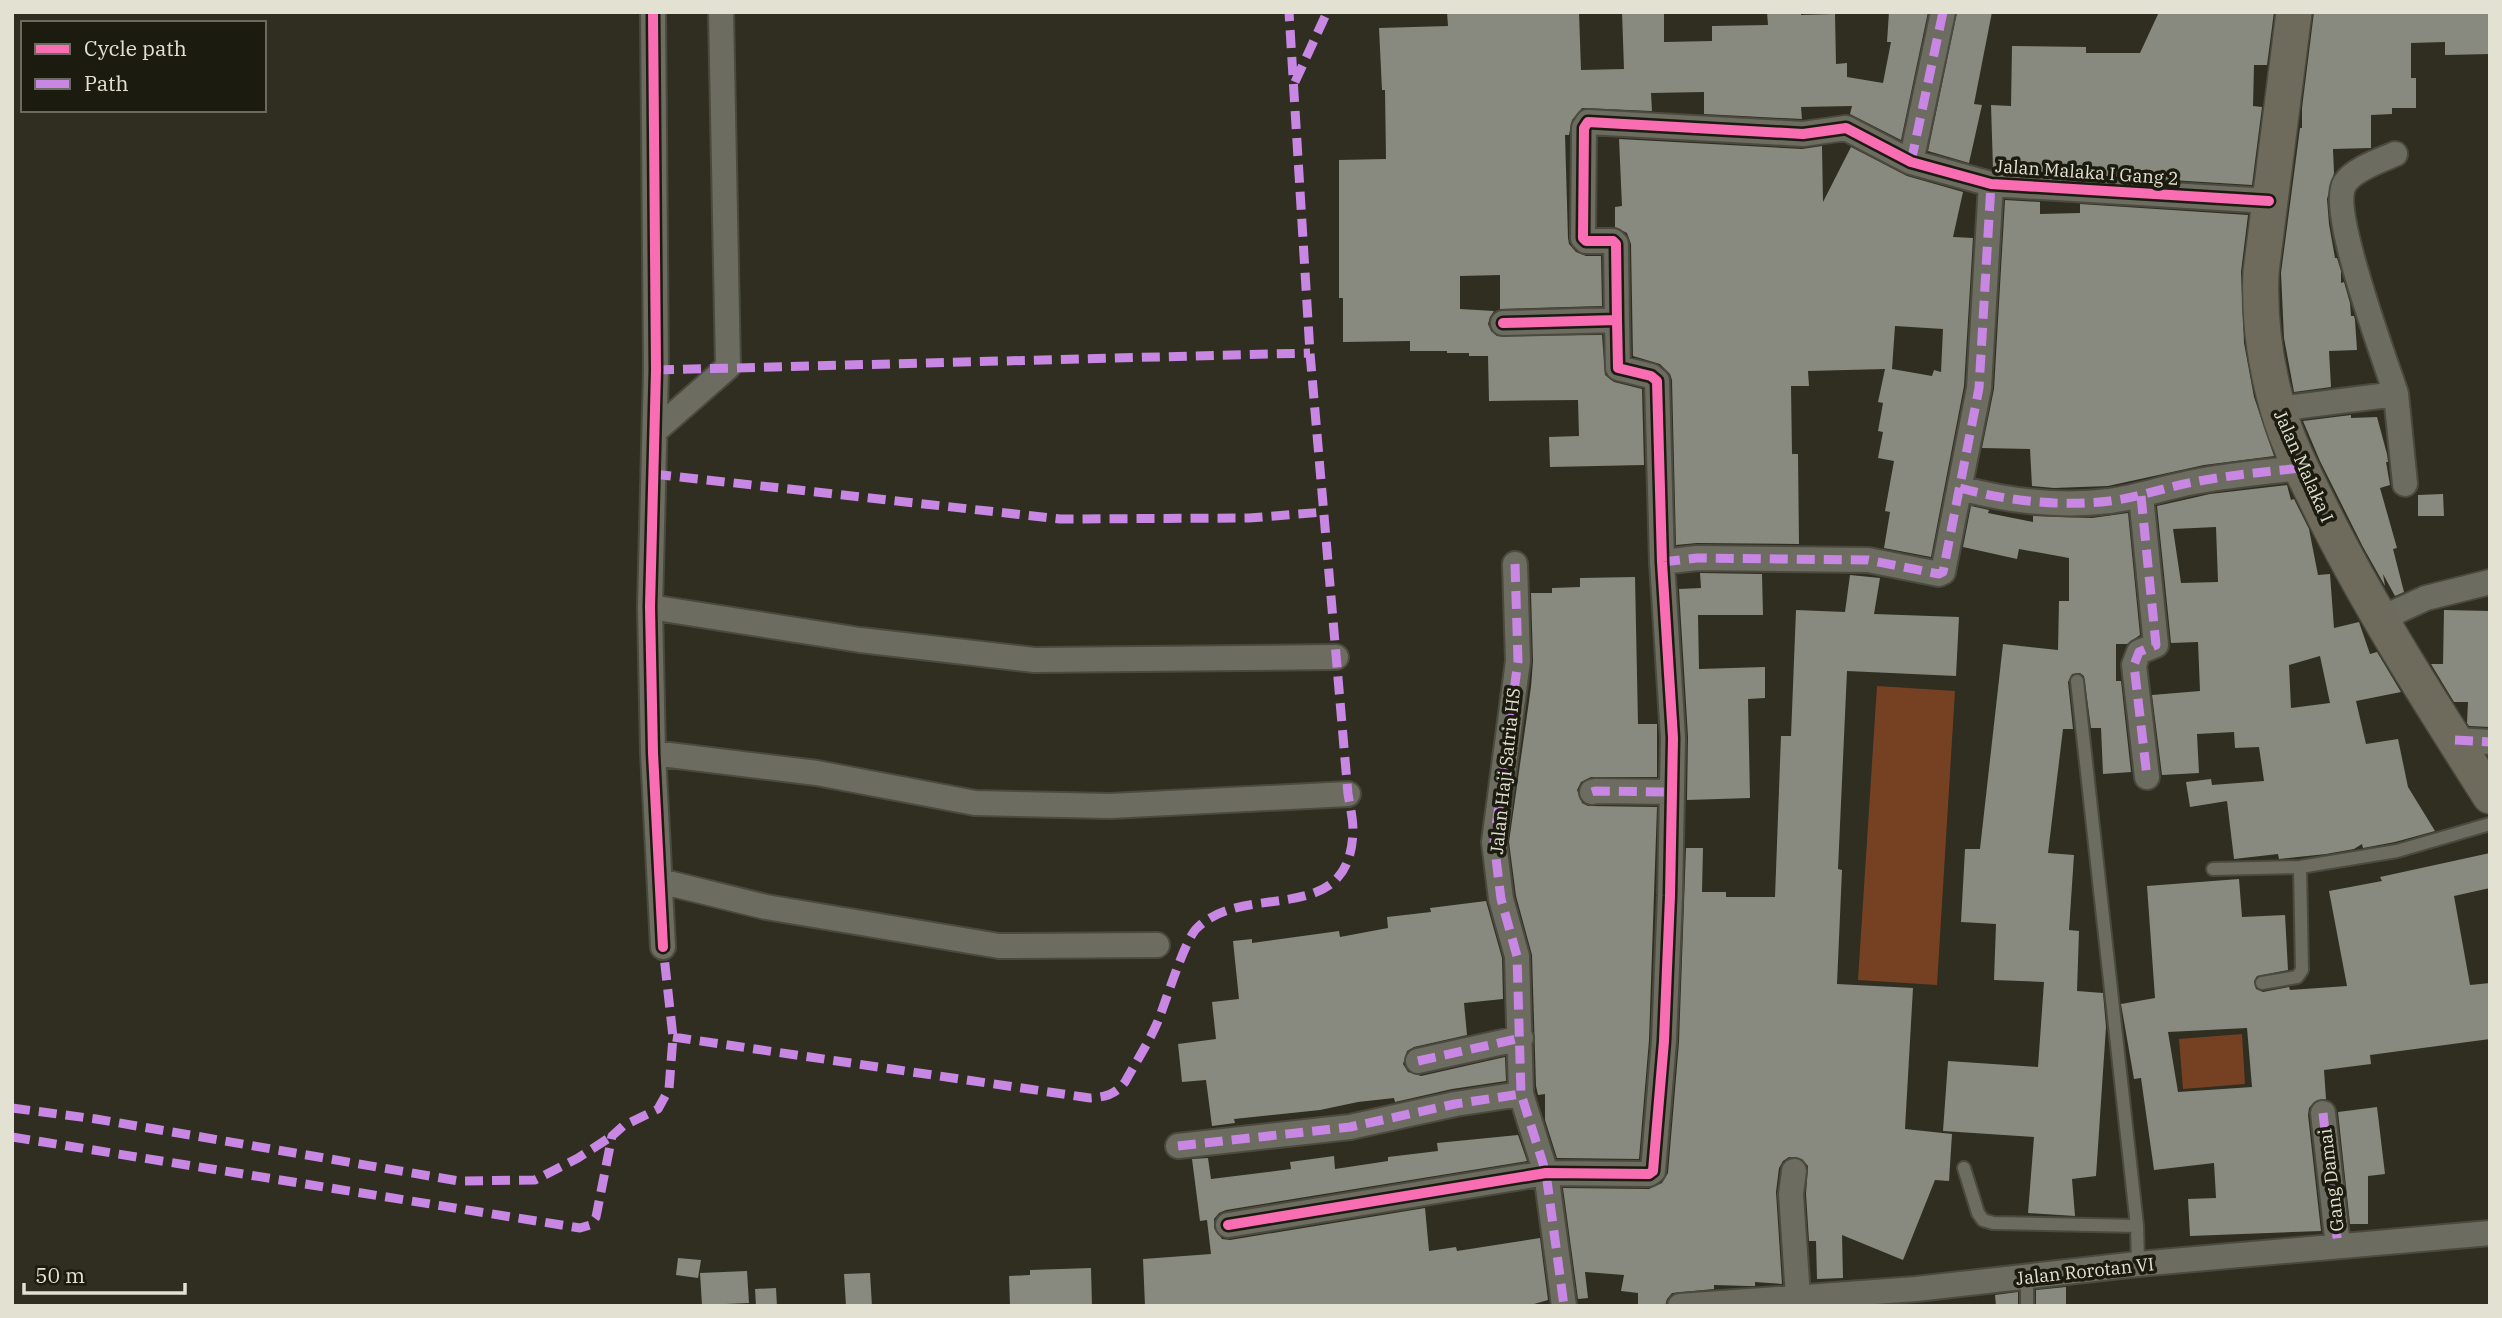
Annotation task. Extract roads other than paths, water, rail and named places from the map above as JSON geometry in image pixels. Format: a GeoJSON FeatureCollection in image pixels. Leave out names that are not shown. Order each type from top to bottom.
{"type":"FeatureCollection","features":[{"type":"Feature","properties":{"kind":"street"},"geometry":{"type":"LineString","coordinates":[[653,12],[655,430],[650,607],[653,753],[663,947]]}},
{"type":"Feature","properties":{"kind":"street"},"geometry":{"type":"LineString","coordinates":[[655,430],[728,367],[721,12]]}},
{"type":"Feature","properties":{"kind":"street"},"geometry":{"type":"LineString","coordinates":[[1911,162],[1943,12]]}},
{"type":"Feature","properties":{"kind":"street","name":"Jalan Malaka I"},"geometry":{"type":"LineString","coordinates":[[2294,12],[2260,272],[2259,313],[2278,409],[2301,468],[2404,608],[2455,740],[2490,796]]}},
{"type":"Feature","properties":{"kind":"street","name":"Jalan Malaka I Gang 2"},"geometry":{"type":"LineString","coordinates":[[1617,320],[1616,244],[1612,241],[1586,241],[1583,238],[1586,123],[1619,122],[1803,134],[1846,128],[1911,162],[1991,184],[2269,201]]}},
{"type":"Feature","properties":{"kind":"street"},"geometry":{"type":"LineString","coordinates":[[2395,154],[2371,164],[2346,181],[2341,194],[2349,245],[2405,484]]}},
{"type":"Feature","properties":{"kind":"street"},"geometry":{"type":"LineString","coordinates":[[1662,562],[1697,558],[1868,560],[1939,575],[1943,572],[1979,388],[1991,184]]}},
{"type":"Feature","properties":{"kind":"street"},"geometry":{"type":"LineString","coordinates":[[1228,1225],[1546,1173],[1649,1174],[1653,1171],[1665,1028],[1673,738],[1662,562],[1657,381],[1651,376],[1618,368],[1617,320],[1503,323]]}},
{"type":"Feature","properties":{"kind":"street"},"geometry":{"type":"LineString","coordinates":[[2278,409],[2384,396]]}},
{"type":"Feature","properties":{"kind":"street"},"geometry":{"type":"LineString","coordinates":[[1961,488],[1998,498],[2068,503],[2109,501],[2141,496],[2191,482],[2301,468]]}},
{"type":"Feature","properties":{"kind":"street"},"geometry":{"type":"LineString","coordinates":[[2141,496],[2156,645],[2139,652],[2134,664],[2147,777]]}},
{"type":"Feature","properties":{"kind":"street","name":"Jalan Haji Satria HS"},"geometry":{"type":"LineString","coordinates":[[1515,564],[1518,661],[1494,842],[1501,899],[1517,956],[1521,1094],[1546,1173],[1564,1306]]}},
{"type":"Feature","properties":{"kind":"street"},"geometry":{"type":"LineString","coordinates":[[2404,608],[2490,582]]}},
{"type":"Feature","properties":{"kind":"street"},"geometry":{"type":"LineString","coordinates":[[650,607],[860,640],[1034,660],[1336,657]]}},
{"type":"Feature","properties":{"kind":"street"},"geometry":{"type":"LineString","coordinates":[[2455,740],[2490,742]]}},
{"type":"Feature","properties":{"kind":"street"},"geometry":{"type":"LineString","coordinates":[[653,753],[817,772],[975,803],[1110,806],[1348,794]]}},
{"type":"Feature","properties":{"kind":"street"},"geometry":{"type":"LineString","coordinates":[[1591,792],[1672,792]]}},
{"type":"Feature","properties":{"kind":"street"},"geometry":{"type":"LineString","coordinates":[[660,881],[766,907],[999,946],[1157,945]]}},
{"type":"Feature","properties":{"kind":"street"},"geometry":{"type":"LineString","coordinates":[[1418,1061],[1521,1038]]}},
{"type":"Feature","properties":{"kind":"street"},"geometry":{"type":"LineString","coordinates":[[1178,1146],[1350,1128],[1455,1104],[1521,1094]]}},
{"type":"Feature","properties":{"kind":"street","name":"Gang Damai"},"geometry":{"type":"LineString","coordinates":[[2323,1113],[2338,1247]]}},
{"type":"Feature","properties":{"kind":"street"},"geometry":{"type":"LineString","coordinates":[[1794,1171],[1791,1194],[1798,1297]]}},
{"type":"Feature","properties":{"kind":"street","name":"Jalan Rorotan VI"},"geometry":{"type":"LineString","coordinates":[[1680,1306],[1916,1289],[2138,1265],[2490,1233]]}},
{"type":"Feature","properties":{"kind":"lane"},"geometry":{"type":"LineString","coordinates":[[2077,681],[2137,1226],[2138,1265]]}},
{"type":"Feature","properties":{"kind":"lane"},"geometry":{"type":"LineString","coordinates":[[2213,869],[2300,867],[2397,851],[2490,824]]}},
{"type":"Feature","properties":{"kind":"lane"},"geometry":{"type":"LineString","coordinates":[[2262,983],[2297,977],[2302,970],[2300,867]]}},
{"type":"Feature","properties":{"kind":"lane"},"geometry":{"type":"LineString","coordinates":[[1964,1168],[1978,1213],[1983,1220],[1993,1223],[2137,1226]]}},
{"type":"Feature","properties":{"kind":"lane"},"geometry":{"type":"LineString","coordinates":[[2027,1277],[2027,1306]]}}]}
